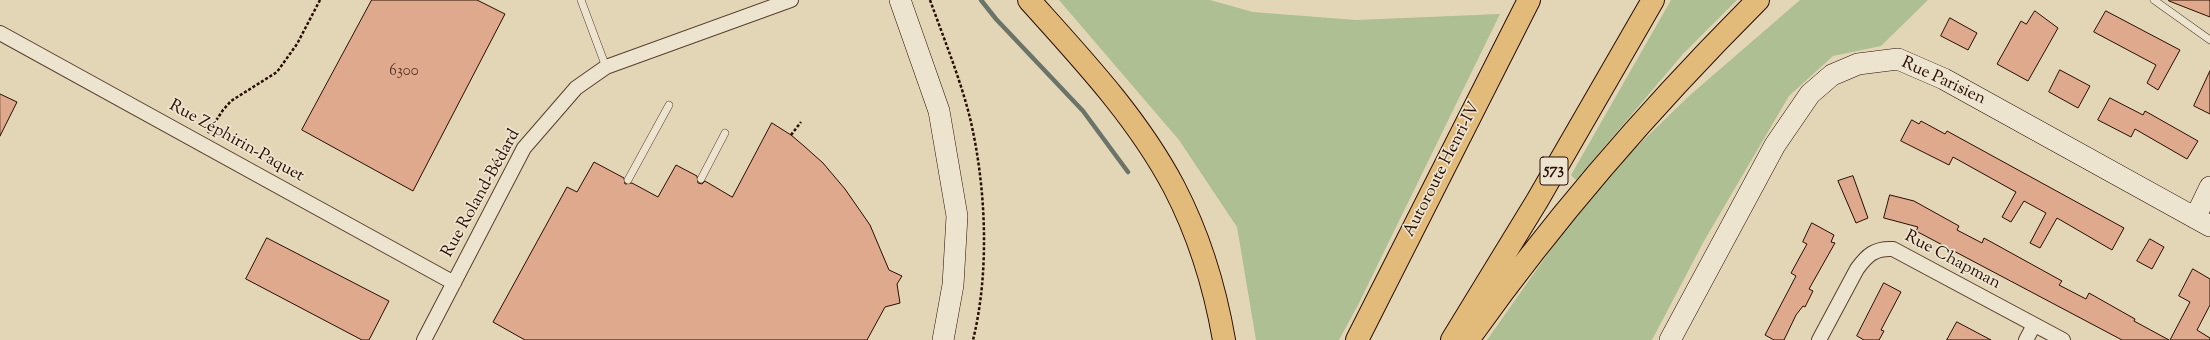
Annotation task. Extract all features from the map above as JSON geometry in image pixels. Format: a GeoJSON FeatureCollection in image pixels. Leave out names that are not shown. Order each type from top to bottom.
{"type":"FeatureCollection","features":[{"type":"Feature","properties":{"kind":"highway"},"geometry":{"type":"LineString","coordinates":[[1030,0],[1125,112],[1153,151],[1174,188],[1204,259],[1217,301],[1224,340]]}},
{"type":"Feature","properties":{"kind":"highway","name":"Autoroute Henri-IV"},"geometry":{"type":"LineString","coordinates":[[1357,340],[1529,0]]}},
{"type":"Feature","properties":{"kind":"highway","name":"573"},"geometry":{"type":"LineString","coordinates":[[1452,340],[1537,201],[1653,0]]}},
{"type":"Feature","properties":{"kind":"highway"},"geometry":{"type":"LineString","coordinates":[[1468,340],[1504,289],[1629,137],[1758,0]]}},
{"type":"Feature","properties":{"kind":"street","name":"Rue Roland-Bédard"},"geometry":{"type":"LineString","coordinates":[[424,340],[524,148],[576,88],[606,67],[791,0]]}},
{"type":"Feature","properties":{"kind":"street"},"geometry":{"type":"LineString","coordinates":[[900,0],[939,111],[957,216],[953,285],[943,340]]}},
{"type":"Feature","properties":{"kind":"street","name":"Rue Zéphirin-Paquet"},"geometry":{"type":"LineString","coordinates":[[0,33],[454,283]]}},
{"type":"Feature","properties":{"kind":"street","name":"Rue Parisien"},"geometry":{"type":"LineString","coordinates":[[1670,340],[1775,145],[1810,94],[1832,75],[1858,64],[1898,59],[1944,79],[2203,222]]}},
{"type":"Feature","properties":{"kind":"street"},"geometry":{"type":"LineString","coordinates":[[2203,222],[2210,187]]}},
{"type":"Feature","properties":{"kind":"street","name":"Rue Chapman"},"geometry":{"type":"LineString","coordinates":[[1819,340],[1857,269],[1864,259],[1874,251],[1882,248],[1893,249],[2063,340]]}},
{"type":"Feature","properties":{"kind":"street"},"geometry":{"type":"LineString","coordinates":[[2026,340],[2034,325]]}},
{"type":"Feature","properties":{"kind":"lane"},"geometry":{"type":"LineString","coordinates":[[581,0],[606,67]]}},
{"type":"Feature","properties":{"kind":"lane"},"geometry":{"type":"LineString","coordinates":[[2154,0],[2210,40]]}},
{"type":"Feature","properties":{"kind":"lane"},"geometry":{"type":"LineString","coordinates":[[628,180],[669,105]]}},
{"type":"Feature","properties":{"kind":"lane"},"geometry":{"type":"LineString","coordinates":[[701,179],[725,133]]}},
{"type":"Feature","properties":{"kind":"path"},"geometry":{"type":"LineString","coordinates":[[201,144],[223,110],[231,101],[268,79],[281,67],[297,44],[320,0]]}},
{"type":"Feature","properties":{"kind":"path"},"geometry":{"type":"LineString","coordinates":[[930,0],[955,69],[970,118],[979,166],[983,207],[984,254],[973,340]]}},
{"type":"Feature","properties":{"kind":"path"},"geometry":{"type":"LineString","coordinates":[[791,135],[801,122]]}},
{"type":"Feature","properties":{"kind":"green space"},"geometry":{"type":"Polygon","coordinates":[[[1059,0],[1210,0],[1253,12],[1356,20],[1500,14],[1358,305],[1339,340],[1256,340],[1237,227],[1179,140],[1059,0]]]}},
{"type":"Feature","properties":{"kind":"green space"},"geometry":{"type":"Polygon","coordinates":[[[1671,0],[1737,0],[1683,54],[1576,180],[1571,175],[1671,0]]]}},
{"type":"Feature","properties":{"kind":"green space"},"geometry":{"type":"Polygon","coordinates":[[[1800,0],[1928,0],[1881,46],[1833,56],[1789,96],[1704,241],[1652,340],[1487,340],[1594,188],[1689,96],[1800,0]]]}},
{"type":"Feature","properties":{"kind":"building"},"geometry":{"type":"Polygon","coordinates":[[[372,0],[477,0],[505,14],[413,191],[302,130],[372,0]]]}},
{"type":"Feature","properties":{"kind":"building"},"geometry":{"type":"Polygon","coordinates":[[[2210,0],[2210,17],[2169,1],[2210,0]]]}},
{"type":"Feature","properties":{"kind":"building"},"geometry":{"type":"Polygon","coordinates":[[[2035,11],[2058,28],[2028,81],[1997,64],[2021,21],[2026,24],[2035,11]]]}},
{"type":"Feature","properties":{"kind":"building"},"geometry":{"type":"Polygon","coordinates":[[[2106,11],[2180,50],[2158,90],[2147,83],[2156,65],[2094,32],[2106,11]]]}},
{"type":"Feature","properties":{"kind":"building"},"geometry":{"type":"Polygon","coordinates":[[[1950,18],[1977,33],[1968,50],[1941,36],[1950,18]]]}},
{"type":"Feature","properties":{"kind":"building"},"geometry":{"type":"Polygon","coordinates":[[[2060,70],[2090,86],[2078,108],[2049,92],[2060,70]]]}},
{"type":"Feature","properties":{"kind":"building"},"geometry":{"type":"Polygon","coordinates":[[[2210,71],[2210,114],[2194,106],[2210,71]]]}},
{"type":"Feature","properties":{"kind":"building"},"geometry":{"type":"Polygon","coordinates":[[[0,94],[17,102],[0,136],[0,94]]]}},
{"type":"Feature","properties":{"kind":"building"},"geometry":{"type":"Polygon","coordinates":[[[2110,98],[2143,115],[2145,111],[2198,141],[2187,159],[2135,129],[2131,137],[2098,120],[2110,98]]]}},
{"type":"Feature","properties":{"kind":"building"},"geometry":{"type":"Polygon","coordinates":[[[1912,120],[1919,124],[1921,121],[1945,134],[1947,131],[2124,228],[2112,250],[2057,218],[2040,248],[2030,243],[2046,213],[2024,201],[2011,222],[2002,217],[2016,192],[1953,157],[1949,165],[1901,141],[1912,120]]]}},
{"type":"Feature","properties":{"kind":"building"},"geometry":{"type":"Polygon","coordinates":[[[772,123],[791,135],[823,163],[845,189],[870,225],[889,270],[902,276],[897,284],[900,303],[885,307],[867,340],[525,340],[493,322],[567,187],[577,192],[594,162],[624,178],[625,184],[632,183],[658,197],[676,165],[697,176],[698,183],[702,184],[705,181],[732,197],[772,123]]]}},
{"type":"Feature","properties":{"kind":"building"},"geometry":{"type":"Polygon","coordinates":[[[1853,176],[1868,218],[1856,223],[1838,181],[1853,176]]]}},
{"type":"Feature","properties":{"kind":"building"},"geometry":{"type":"Polygon","coordinates":[[[1890,195],[1914,201],[1959,226],[1957,230],[1982,243],[1984,238],[2062,281],[2059,285],[2086,299],[2089,293],[2135,319],[2134,321],[2169,340],[2122,340],[1916,231],[1918,227],[1884,218],[1890,195]]]}},
{"type":"Feature","properties":{"kind":"building"},"geometry":{"type":"Polygon","coordinates":[[[1812,223],[1834,235],[1831,242],[1835,243],[1809,289],[1813,291],[1805,307],[1803,306],[1796,315],[1784,340],[1774,340],[1765,335],[1796,276],[1791,273],[1807,244],[1803,242],[1812,223]]]}},
{"type":"Feature","properties":{"kind":"building"},"geometry":{"type":"Polygon","coordinates":[[[267,238],[389,301],[369,340],[362,340],[246,279],[267,238]]]}},
{"type":"Feature","properties":{"kind":"building"},"geometry":{"type":"Polygon","coordinates":[[[2150,239],[2164,247],[2152,269],[2137,261],[2150,239]]]}},
{"type":"Feature","properties":{"kind":"building"},"geometry":{"type":"Polygon","coordinates":[[[2193,269],[2210,279],[2210,305],[2197,330],[2210,338],[2210,340],[2170,340],[2190,302],[2179,296],[2193,269]]]}},
{"type":"Feature","properties":{"kind":"building"},"geometry":{"type":"Polygon","coordinates":[[[1884,283],[1901,292],[1881,330],[1884,331],[1879,340],[1864,340],[1857,336],[1884,283]]]}},
{"type":"Feature","properties":{"kind":"building"},"geometry":{"type":"Polygon","coordinates":[[[1957,322],[1991,340],[1947,340],[1957,322]]]}},
{"type":"Feature","properties":{"kind":"waterway"},"geometry":{"type":"LineString","coordinates":[[981,0],[996,19],[1083,111],[1128,172]]}}]}
